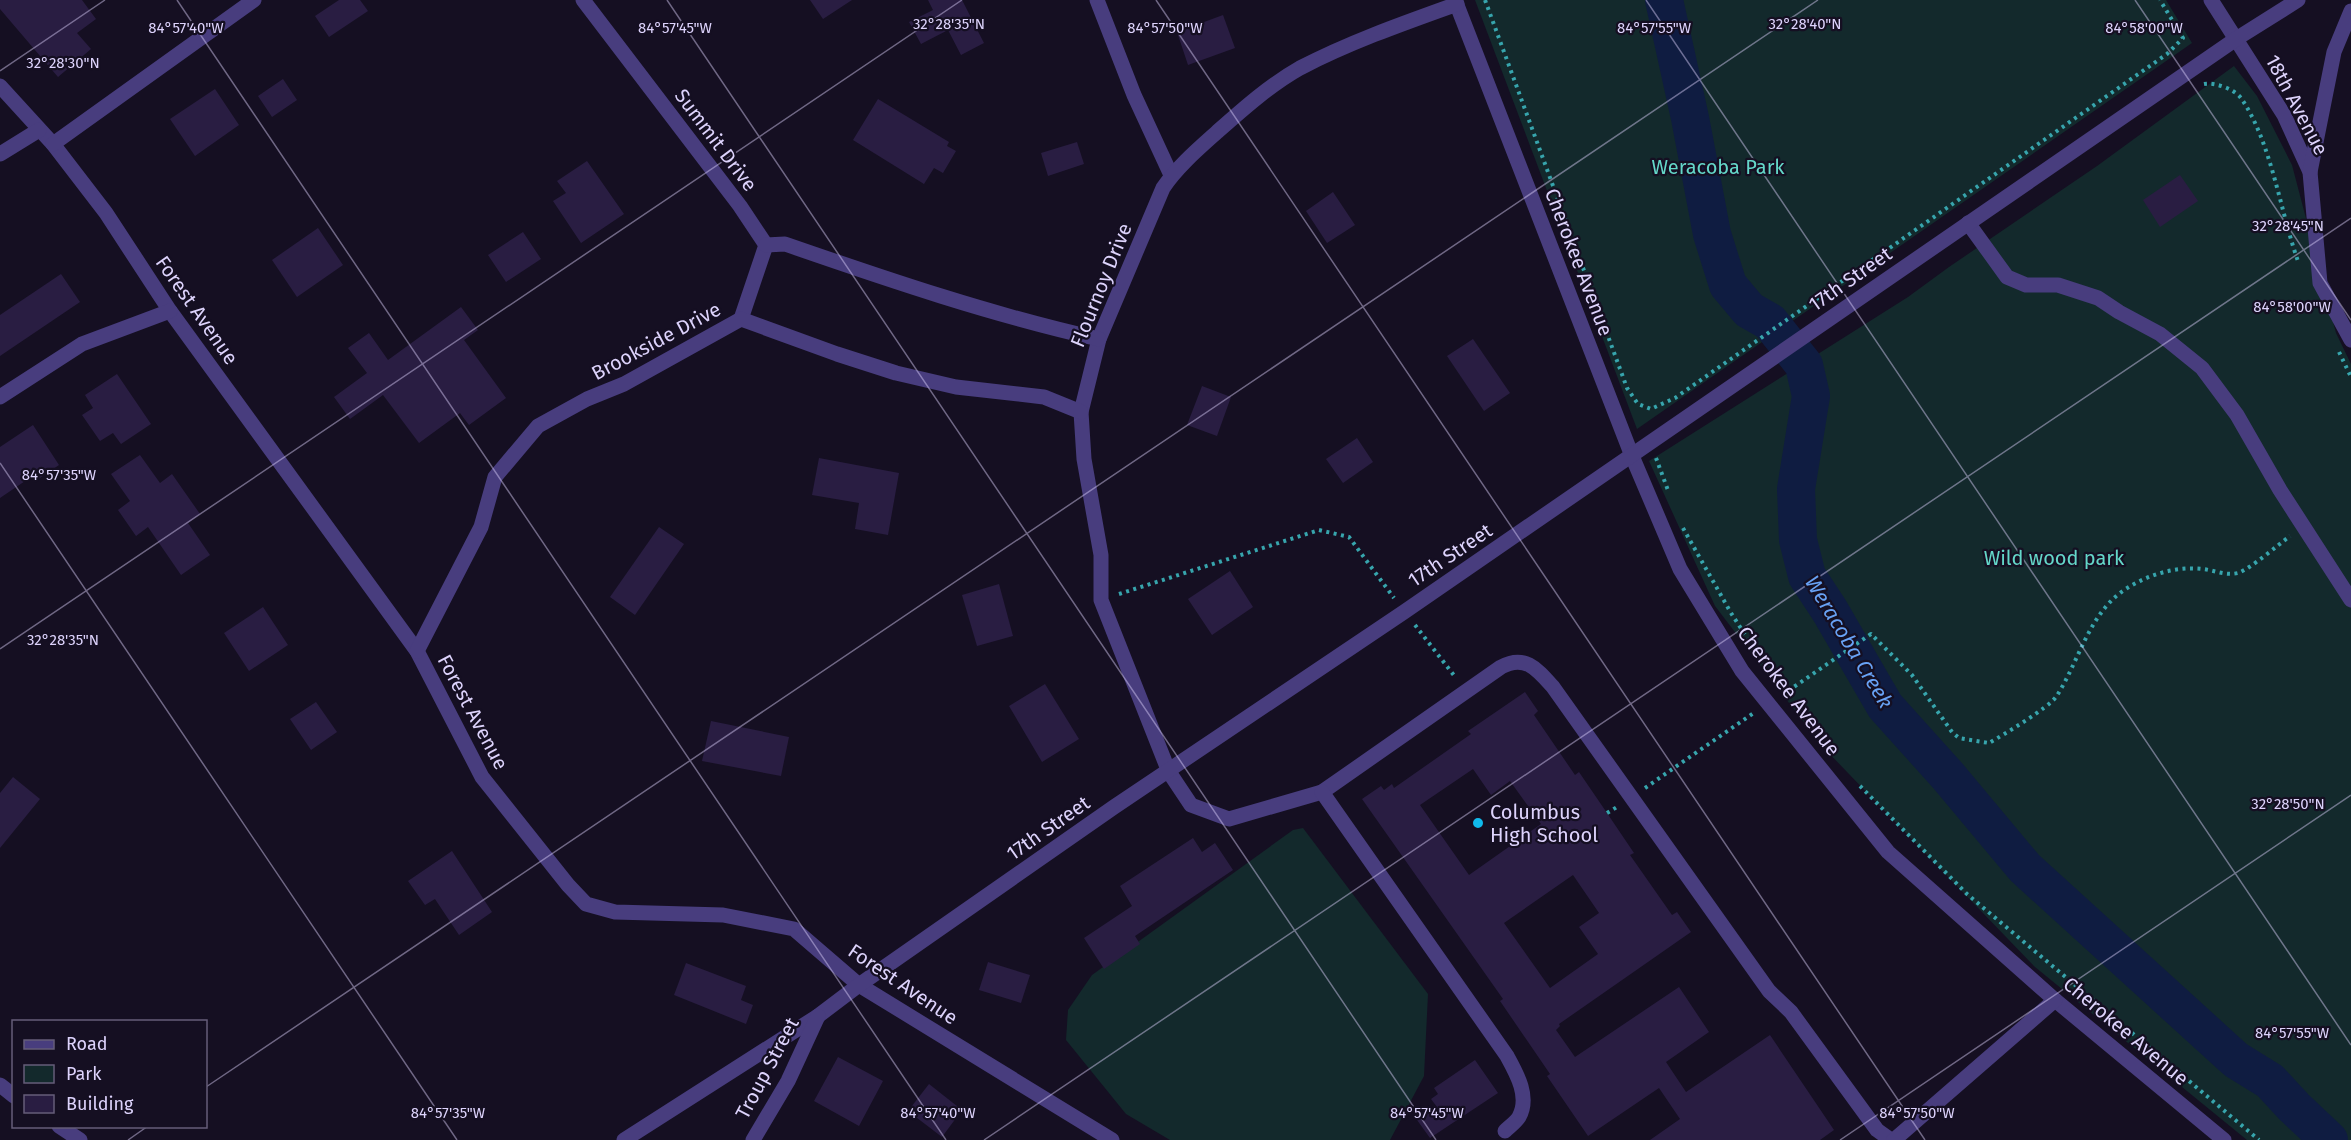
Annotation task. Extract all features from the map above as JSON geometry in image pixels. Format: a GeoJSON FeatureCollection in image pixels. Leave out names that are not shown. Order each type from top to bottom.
{"type":"FeatureCollection","features":[{"type":"Feature","properties":{"kind":"street"},"geometry":{"type":"LineString","coordinates":[[53,144],[254,0]]}},
{"type":"Feature","properties":{"kind":"street","name":"Summit Drive"},"geometry":{"type":"LineString","coordinates":[[583,0],[740,206],[765,245]]}},
{"type":"Feature","properties":{"kind":"street"},"geometry":{"type":"LineString","coordinates":[[1097,0],[1134,95],[1172,175]]}},
{"type":"Feature","properties":{"kind":"street","name":"18th Avenue"},"geometry":{"type":"LineString","coordinates":[[2211,0],[2284,115],[2310,172],[2320,283],[2351,340]]}},
{"type":"Feature","properties":{"kind":"street","name":"17th Street"},"geometry":{"type":"LineString","coordinates":[[624,1140],[818,1016],[1114,807],[1169,772],[1632,456],[2236,39],[2298,0]]}},
{"type":"Feature","properties":{"kind":"street","name":"Flournoy Drive"},"geometry":{"type":"LineString","coordinates":[[1456,2],[1299,69],[1255,99],[1172,175],[1163,188],[1099,339],[1081,412],[1084,459],[1101,555],[1101,600],[1169,772],[1191,805],[1229,819],[1322,792],[1466,691],[1513,661],[1526,663],[1540,672],[1560,696],[1769,991],[1791,1012],[1877,1130],[1892,1140]]}},
{"type":"Feature","properties":{"kind":"street","name":"Cherokee Avenue"},"geometry":{"type":"LineString","coordinates":[[1456,2],[1632,456],[1680,569],[1742,671],[1888,852],[2055,1000],[2224,1140]]}},
{"type":"Feature","properties":{"kind":"street"},"geometry":{"type":"LineString","coordinates":[[2310,172],[2334,52],[2351,11]]}},
{"type":"Feature","properties":{"kind":"street","name":"Forest Avenue"},"geometry":{"type":"LineString","coordinates":[[0,86],[53,144],[106,213],[170,311],[417,651],[482,777],[568,885],[586,904],[615,912],[723,915],[794,930],[859,985],[1112,1140]]}},
{"type":"Feature","properties":{"kind":"street"},"geometry":{"type":"LineString","coordinates":[[0,154],[39,130]]}},
{"type":"Feature","properties":{"kind":"street"},"geometry":{"type":"LineString","coordinates":[[1968,223],[2007,277],[2026,285],[2058,285],[2098,298],[2160,334],[2202,368],[2237,415],[2303,526],[2351,600]]}},
{"type":"Feature","properties":{"kind":"street"},"geometry":{"type":"LineString","coordinates":[[741,319],[765,245],[785,244],[924,293],[1043,327],[1099,339]]}},
{"type":"Feature","properties":{"kind":"street"},"geometry":{"type":"LineString","coordinates":[[0,397],[82,344],[170,311]]}},
{"type":"Feature","properties":{"kind":"street","name":"Brookside Drive"},"geometry":{"type":"LineString","coordinates":[[417,651],[481,527],[495,477],[538,426],[587,399],[624,384],[741,319],[896,373],[956,387],[1044,397],[1081,412]]}},
{"type":"Feature","properties":{"kind":"street"},"geometry":{"type":"LineString","coordinates":[[1322,792],[1508,1056],[1524,1097],[1519,1117],[1505,1131]]}},
{"type":"Feature","properties":{"kind":"street"},"geometry":{"type":"LineString","coordinates":[[1892,1140],[2055,1000]]}},
{"type":"Feature","properties":{"kind":"street","name":"Troup Street"},"geometry":{"type":"LineString","coordinates":[[753,1140],[788,1081],[818,1016]]}},
{"type":"Feature","properties":{"kind":"street"},"geometry":{"type":"LineString","coordinates":[[62,1128],[81,1140]]}},
{"type":"Feature","properties":{"kind":"path"},"geometry":{"type":"LineString","coordinates":[[1485,0],[1627,388],[1638,404],[1650,409],[1674,398],[2167,54],[2183,38],[2160,0]]}},
{"type":"Feature","properties":{"kind":"path"},"geometry":{"type":"LineString","coordinates":[[2197,88],[2205,83],[2224,87],[2240,96],[2263,141],[2302,273]]}},
{"type":"Feature","properties":{"kind":"path"},"geometry":{"type":"LineString","coordinates":[[2336,345],[2351,377]]}},
{"type":"Feature","properties":{"kind":"path"},"geometry":{"type":"LineString","coordinates":[[1655,456],[1672,500]]}},
{"type":"Feature","properties":{"kind":"path"},"geometry":{"type":"LineString","coordinates":[[1680,521],[1731,613],[1777,683]]}},
{"type":"Feature","properties":{"kind":"path"},"geometry":{"type":"LineString","coordinates":[[1662,776],[1871,634],[1912,675],[1952,732],[1959,738],[1989,743],[2055,699],[2088,634],[2106,608],[2124,591],[2151,576],[2176,569],[2202,568],[2227,574],[2240,572],[2303,526]]}},
{"type":"Feature","properties":{"kind":"path"},"geometry":{"type":"LineString","coordinates":[[1101,600],[1319,531],[1349,537],[1466,691]]}},
{"type":"Feature","properties":{"kind":"path"},"geometry":{"type":"LineString","coordinates":[[1784,693],[1790,703]]}},
{"type":"Feature","properties":{"kind":"path"},"geometry":{"type":"LineString","coordinates":[[1854,779],[1967,894],[2259,1140]]}},
{"type":"Feature","properties":{"kind":"path"},"geometry":{"type":"LineString","coordinates":[[1607,813],[1617,807]]}},
{"type":"Feature","properties":{"kind":"green space","name":"Weracoba Park"},"geometry":{"type":"Polygon","coordinates":[[[1475,0],[2166,0],[2192,43],[1637,429],[1475,0]]]}},
{"type":"Feature","properties":{"kind":"green space","name":"Wild wood park"},"geometry":{"type":"Polygon","coordinates":[[[2234,66],[2257,96],[2292,165],[2336,333],[2351,364],[2351,1140],[2247,1140],[2035,967],[1822,746],[1715,606],[1649,461],[1908,297],[2097,166],[2234,66]]]}},
{"type":"Feature","properties":{"kind":"green space"},"geometry":{"type":"Polygon","coordinates":[[[1303,828],[1428,994],[1424,1076],[1390,1140],[1170,1140],[1126,1114],[1066,1040],[1068,1010],[1092,975],[1293,830],[1303,828]]]}},
{"type":"Feature","properties":{"kind":"building"},"geometry":{"type":"Polygon","coordinates":[[[0,0],[82,0],[96,19],[77,33],[91,49],[58,77],[0,9],[0,0]]]}},
{"type":"Feature","properties":{"kind":"building"},"geometry":{"type":"Polygon","coordinates":[[[339,0],[360,0],[368,11],[329,37],[315,16],[339,0]]]}},
{"type":"Feature","properties":{"kind":"building"},"geometry":{"type":"Polygon","coordinates":[[[810,0],[852,0],[823,19],[810,0]]]}},
{"type":"Feature","properties":{"kind":"building"},"geometry":{"type":"Polygon","coordinates":[[[928,0],[962,0],[984,43],[961,55],[948,30],[921,44],[909,22],[933,10],[928,0]]]}},
{"type":"Feature","properties":{"kind":"building"},"geometry":{"type":"Polygon","coordinates":[[[1223,15],[1235,48],[1188,65],[1177,32],[1223,15]]]}},
{"type":"Feature","properties":{"kind":"building"},"geometry":{"type":"Polygon","coordinates":[[[283,79],[297,100],[272,117],[258,96],[283,79]]]}},
{"type":"Feature","properties":{"kind":"building"},"geometry":{"type":"Polygon","coordinates":[[[215,89],[239,125],[195,156],[170,119],[215,89]]]}},
{"type":"Feature","properties":{"kind":"building"},"geometry":{"type":"Polygon","coordinates":[[[878,99],[949,142],[947,146],[956,151],[943,173],[934,168],[924,184],[853,140],[878,99]]]}},
{"type":"Feature","properties":{"kind":"building"},"geometry":{"type":"Polygon","coordinates":[[[1077,142],[1084,164],[1048,176],[1041,153],[1077,142]]]}},
{"type":"Feature","properties":{"kind":"building"},"geometry":{"type":"Polygon","coordinates":[[[587,161],[624,214],[581,243],[553,201],[566,193],[557,181],[587,161]]]}},
{"type":"Feature","properties":{"kind":"building"},"geometry":{"type":"Polygon","coordinates":[[[2180,175],[2198,201],[2160,227],[2143,200],[2180,175]]]}},
{"type":"Feature","properties":{"kind":"building"},"geometry":{"type":"Polygon","coordinates":[[[1333,192],[1355,225],[1327,243],[1306,211],[1333,192]]]}},
{"type":"Feature","properties":{"kind":"building"},"geometry":{"type":"Polygon","coordinates":[[[318,228],[343,265],[297,297],[272,260],[318,228]]]}},
{"type":"Feature","properties":{"kind":"building"},"geometry":{"type":"Polygon","coordinates":[[[523,232],[541,259],[506,282],[488,255],[523,232]]]}},
{"type":"Feature","properties":{"kind":"building"},"geometry":{"type":"Polygon","coordinates":[[[61,274],[80,302],[0,356],[0,315],[61,274]]]}},
{"type":"Feature","properties":{"kind":"building"},"geometry":{"type":"Polygon","coordinates":[[[461,307],[478,330],[464,340],[506,398],[469,425],[460,413],[419,443],[383,395],[350,419],[334,397],[367,373],[348,348],[369,333],[388,360],[461,307]]]}},
{"type":"Feature","properties":{"kind":"building"},"geometry":{"type":"Polygon","coordinates":[[[1473,339],[1510,393],[1484,411],[1447,356],[1473,339]]]}},
{"type":"Feature","properties":{"kind":"building"},"geometry":{"type":"Polygon","coordinates":[[[117,374],[151,424],[121,444],[113,433],[100,441],[82,415],[93,408],[85,395],[117,374]]]}},
{"type":"Feature","properties":{"kind":"building"},"geometry":{"type":"Polygon","coordinates":[[[1202,386],[1231,397],[1217,436],[1187,425],[1202,386]]]}},
{"type":"Feature","properties":{"kind":"building"},"geometry":{"type":"Polygon","coordinates":[[[33,425],[59,465],[34,482],[31,477],[0,498],[0,447],[33,425]]]}},
{"type":"Feature","properties":{"kind":"building"},"geometry":{"type":"Polygon","coordinates":[[[1357,438],[1373,462],[1343,483],[1326,459],[1357,438]]]}},
{"type":"Feature","properties":{"kind":"building"},"geometry":{"type":"Polygon","coordinates":[[[140,455],[160,483],[172,474],[200,514],[188,523],[210,555],[181,575],[148,527],[136,536],[118,510],[130,501],[111,474],[140,455]]]}},
{"type":"Feature","properties":{"kind":"building"},"geometry":{"type":"Polygon","coordinates":[[[819,458],[899,473],[888,535],[855,529],[859,503],[812,495],[819,458]]]}},
{"type":"Feature","properties":{"kind":"building"},"geometry":{"type":"Polygon","coordinates":[[[659,527],[684,544],[635,615],[610,597],[659,527]]]}},
{"type":"Feature","properties":{"kind":"building"},"geometry":{"type":"Polygon","coordinates":[[[1230,571],[1253,607],[1212,635],[1188,599],[1230,571]]]}},
{"type":"Feature","properties":{"kind":"building"},"geometry":{"type":"Polygon","coordinates":[[[999,584],[1013,636],[977,646],[962,595],[999,584]]]}},
{"type":"Feature","properties":{"kind":"building"},"geometry":{"type":"Polygon","coordinates":[[[263,607],[288,645],[249,671],[224,633],[263,607]]]}},
{"type":"Feature","properties":{"kind":"building"},"geometry":{"type":"Polygon","coordinates":[[[1045,684],[1079,739],[1042,762],[1009,706],[1045,684]]]}},
{"type":"Feature","properties":{"kind":"building"},"geometry":{"type":"Polygon","coordinates":[[[1525,692],[1538,711],[1534,715],[1575,775],[1579,772],[1634,853],[1630,855],[1672,915],[1677,912],[1691,932],[1559,1024],[1556,1030],[1575,1057],[1679,987],[1709,1032],[1666,1062],[1686,1092],[1770,1035],[1834,1130],[1820,1140],[1650,1140],[1680,1119],[1659,1088],[1588,1136],[1547,1076],[1550,1074],[1500,1001],[1503,999],[1362,799],[1381,786],[1384,790],[1392,784],[1394,788],[1471,734],[1468,731],[1525,692]],[[1473,769],[1420,805],[1469,875],[1541,824],[1510,781],[1491,795],[1473,769]],[[1573,875],[1504,923],[1550,988],[1598,954],[1579,927],[1599,913],[1573,875]]]}},
{"type":"Feature","properties":{"kind":"building"},"geometry":{"type":"Polygon","coordinates":[[[316,702],[337,732],[311,750],[290,719],[316,702]]]}},
{"type":"Feature","properties":{"kind":"building"},"geometry":{"type":"Polygon","coordinates":[[[711,721],[789,737],[781,776],[702,761],[711,721]]]}},
{"type":"Feature","properties":{"kind":"building"},"geometry":{"type":"Polygon","coordinates":[[[13,777],[40,799],[0,848],[0,793],[13,777]]]}},
{"type":"Feature","properties":{"kind":"building"},"geometry":{"type":"Polygon","coordinates":[[[1193,838],[1202,852],[1215,843],[1233,870],[1135,936],[1140,944],[1104,969],[1084,938],[1132,906],[1120,886],[1193,838]]]}},
{"type":"Feature","properties":{"kind":"building"},"geometry":{"type":"Polygon","coordinates":[[[452,851],[492,912],[459,935],[435,899],[425,905],[408,881],[452,851]]]}},
{"type":"Feature","properties":{"kind":"building"},"geometry":{"type":"Polygon","coordinates":[[[988,962],[1030,975],[1021,1003],[979,990],[988,962]]]}},
{"type":"Feature","properties":{"kind":"building"},"geometry":{"type":"Polygon","coordinates":[[[686,963],[746,986],[741,1000],[753,1005],[746,1024],[674,995],[686,963]]]}},
{"type":"Feature","properties":{"kind":"building"},"geometry":{"type":"Polygon","coordinates":[[[838,1057],[883,1081],[859,1126],[814,1101],[838,1057]]]}},
{"type":"Feature","properties":{"kind":"building"},"geometry":{"type":"Polygon","coordinates":[[[1475,1060],[1498,1093],[1430,1138],[1417,1120],[1437,1107],[1431,1099],[1438,1094],[1434,1088],[1475,1060]]]}},
{"type":"Feature","properties":{"kind":"building"},"geometry":{"type":"Polygon","coordinates":[[[929,1084],[962,1110],[942,1137],[908,1111],[929,1084]]]}},
{"type":"Feature","properties":{"kind":"waterway","name":"Weracoba Creek"},"geometry":{"type":"LineString","coordinates":[[1664,0],[1712,234],[1728,285],[1749,310],[1770,322],[1804,365],[1811,396],[1796,489],[1798,540],[1807,576],[1885,706],[1948,776],[2025,868],[2236,1060],[2270,1081],[2329,1140]]}},
{"type":"Feature","properties":{"kind":"place","name":"Columbus High School"},"geometry":{"type":"Point","coordinates":[1478,823]}}]}
